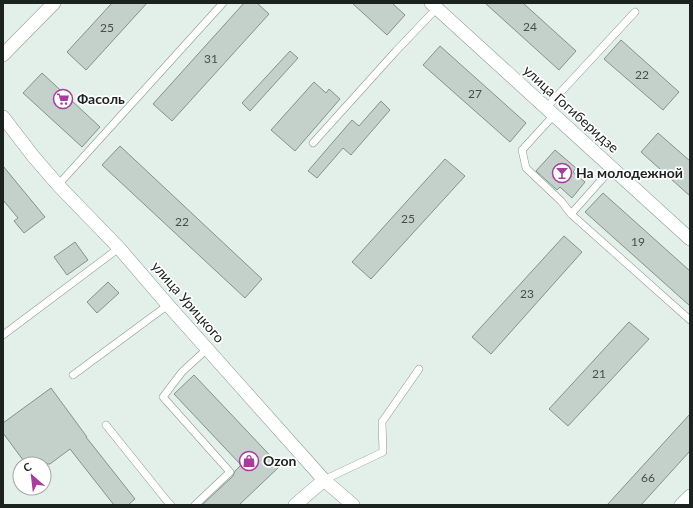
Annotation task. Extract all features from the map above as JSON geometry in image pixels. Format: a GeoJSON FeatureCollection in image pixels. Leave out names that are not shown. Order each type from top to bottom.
{"type":"FeatureCollection","features":[{"type":"Feature","properties":{"kind":"street"},"geometry":{"type":"LineString","coordinates":[[3,55],[54,3]]}},
{"type":"Feature","properties":{"kind":"street","name":"улица Гогиберидзе"},"geometry":{"type":"LineString","coordinates":[[434,5],[690,239]]}},
{"type":"Feature","properties":{"kind":"street","name":"улица Урицкого"},"geometry":{"type":"LineString","coordinates":[[3,117],[33,156],[58,185],[120,248],[168,305],[324,480],[353,505]]}},
{"type":"Feature","properties":{"kind":"street"},"geometry":{"type":"LineString","coordinates":[[295,505],[324,480]]}},
{"type":"Feature","properties":{"kind":"street"},"geometry":{"type":"LineString","coordinates":[[681,505],[690,496]]}},
{"type":"Feature","properties":{"kind":"lane"},"geometry":{"type":"LineString","coordinates":[[58,185],[223,3]]}},
{"type":"Feature","properties":{"kind":"lane"},"geometry":{"type":"LineString","coordinates":[[313,143],[396,51],[434,5]]}},
{"type":"Feature","properties":{"kind":"lane"},"geometry":{"type":"LineString","coordinates":[[635,12],[550,112],[522,150],[526,168],[561,201],[571,214],[690,320]]}},
{"type":"Feature","properties":{"kind":"lane"},"geometry":{"type":"LineString","coordinates":[[571,214],[612,168]]}},
{"type":"Feature","properties":{"kind":"lane"},"geometry":{"type":"LineString","coordinates":[[3,335],[120,248]]}},
{"type":"Feature","properties":{"kind":"lane"},"geometry":{"type":"LineString","coordinates":[[73,375],[168,305]]}},
{"type":"Feature","properties":{"kind":"lane"},"geometry":{"type":"LineString","coordinates":[[195,505],[230,472],[163,397],[182,372],[207,349]]}},
{"type":"Feature","properties":{"kind":"lane"},"geometry":{"type":"LineString","coordinates":[[324,480],[382,452],[382,422],[419,369]]}},
{"type":"Feature","properties":{"kind":"lane"},"geometry":{"type":"LineString","coordinates":[[106,425],[171,505]]}},
{"type":"Feature","properties":{"kind":"building"},"geometry":{"type":"Polygon","coordinates":[[[112,3],[147,3],[86,70],[67,52],[112,3]]]}},
{"type":"Feature","properties":{"kind":"building"},"geometry":{"type":"Polygon","coordinates":[[[244,3],[257,3],[269,14],[172,121],[153,104],[244,3]]]}},
{"type":"Feature","properties":{"kind":"building"},"geometry":{"type":"Polygon","coordinates":[[[352,3],[392,3],[405,15],[387,35],[352,3]]]}},
{"type":"Feature","properties":{"kind":"building"},"geometry":{"type":"Polygon","coordinates":[[[485,3],[523,3],[576,51],[559,70],[485,3]]]}},
{"type":"Feature","properties":{"kind":"building"},"geometry":{"type":"Polygon","coordinates":[[[621,40],[679,92],[663,110],[604,59],[621,40]]]}},
{"type":"Feature","properties":{"kind":"building"},"geometry":{"type":"Polygon","coordinates":[[[440,46],[526,123],[510,142],[423,65],[440,46]]]}},
{"type":"Feature","properties":{"kind":"building"},"geometry":{"type":"Polygon","coordinates":[[[290,51],[298,58],[250,111],[242,103],[290,51]]]}},
{"type":"Feature","properties":{"kind":"building"},"geometry":{"type":"Polygon","coordinates":[[[42,73],[100,127],[82,147],[23,93],[42,73]]]}},
{"type":"Feature","properties":{"kind":"building"},"geometry":{"type":"Polygon","coordinates":[[[314,82],[326,93],[329,89],[340,99],[295,151],[271,130],[314,82]]]}},
{"type":"Feature","properties":{"kind":"building"},"geometry":{"type":"Polygon","coordinates":[[[381,101],[390,110],[351,155],[343,148],[317,178],[308,171],[352,120],[359,126],[381,101]]]}},
{"type":"Feature","properties":{"kind":"building"},"geometry":{"type":"Polygon","coordinates":[[[658,133],[690,161],[690,196],[641,152],[658,133]]]}},
{"type":"Feature","properties":{"kind":"building"},"geometry":{"type":"Polygon","coordinates":[[[120,146],[262,279],[245,298],[102,165],[120,146]]]}},
{"type":"Feature","properties":{"kind":"building"},"geometry":{"type":"Polygon","coordinates":[[[555,150],[576,168],[573,172],[585,182],[572,198],[560,187],[557,190],[536,171],[555,150]]]}},
{"type":"Feature","properties":{"kind":"building"},"geometry":{"type":"Polygon","coordinates":[[[445,159],[465,176],[371,279],[352,262],[445,159]]]}},
{"type":"Feature","properties":{"kind":"building"},"geometry":{"type":"Polygon","coordinates":[[[3,166],[45,217],[24,233],[14,221],[18,218],[3,200],[3,166]]]}},
{"type":"Feature","properties":{"kind":"building"},"geometry":{"type":"Polygon","coordinates":[[[603,193],[690,271],[690,306],[585,212],[603,193]]]}},
{"type":"Feature","properties":{"kind":"building"},"geometry":{"type":"Polygon","coordinates":[[[564,236],[582,252],[491,354],[472,337],[564,236]]]}},
{"type":"Feature","properties":{"kind":"building"},"geometry":{"type":"Polygon","coordinates":[[[75,242],[88,260],[67,275],[54,257],[75,242]]]}},
{"type":"Feature","properties":{"kind":"building"},"geometry":{"type":"Polygon","coordinates":[[[108,282],[119,293],[97,313],[87,302],[108,282]]]}},
{"type":"Feature","properties":{"kind":"building"},"geometry":{"type":"Polygon","coordinates":[[[629,322],[649,339],[568,426],[549,409],[629,322]]]}},
{"type":"Feature","properties":{"kind":"building"},"geometry":{"type":"Polygon","coordinates":[[[194,375],[280,466],[239,505],[202,505],[233,476],[235,471],[241,465],[174,394],[194,375]]]}},
{"type":"Feature","properties":{"kind":"building"},"geometry":{"type":"Polygon","coordinates":[[[51,388],[86,437],[135,499],[128,505],[114,505],[70,449],[52,462],[52,456],[20,456],[3,433],[3,423],[51,388]]]}},
{"type":"Feature","properties":{"kind":"building"},"geometry":{"type":"Polygon","coordinates":[[[690,414],[690,451],[641,505],[607,505],[690,414]]]}},
{"type":"Feature","properties":{"kind":"place","name":"Фасоль"},"geometry":{"type":"Point","coordinates":[63,99]}},
{"type":"Feature","properties":{"kind":"place","name":"На молодежной"},"geometry":{"type":"Point","coordinates":[562,173]}},
{"type":"Feature","properties":{"kind":"place","name":"Ozon"},"geometry":{"type":"Point","coordinates":[249,461]}}]}
